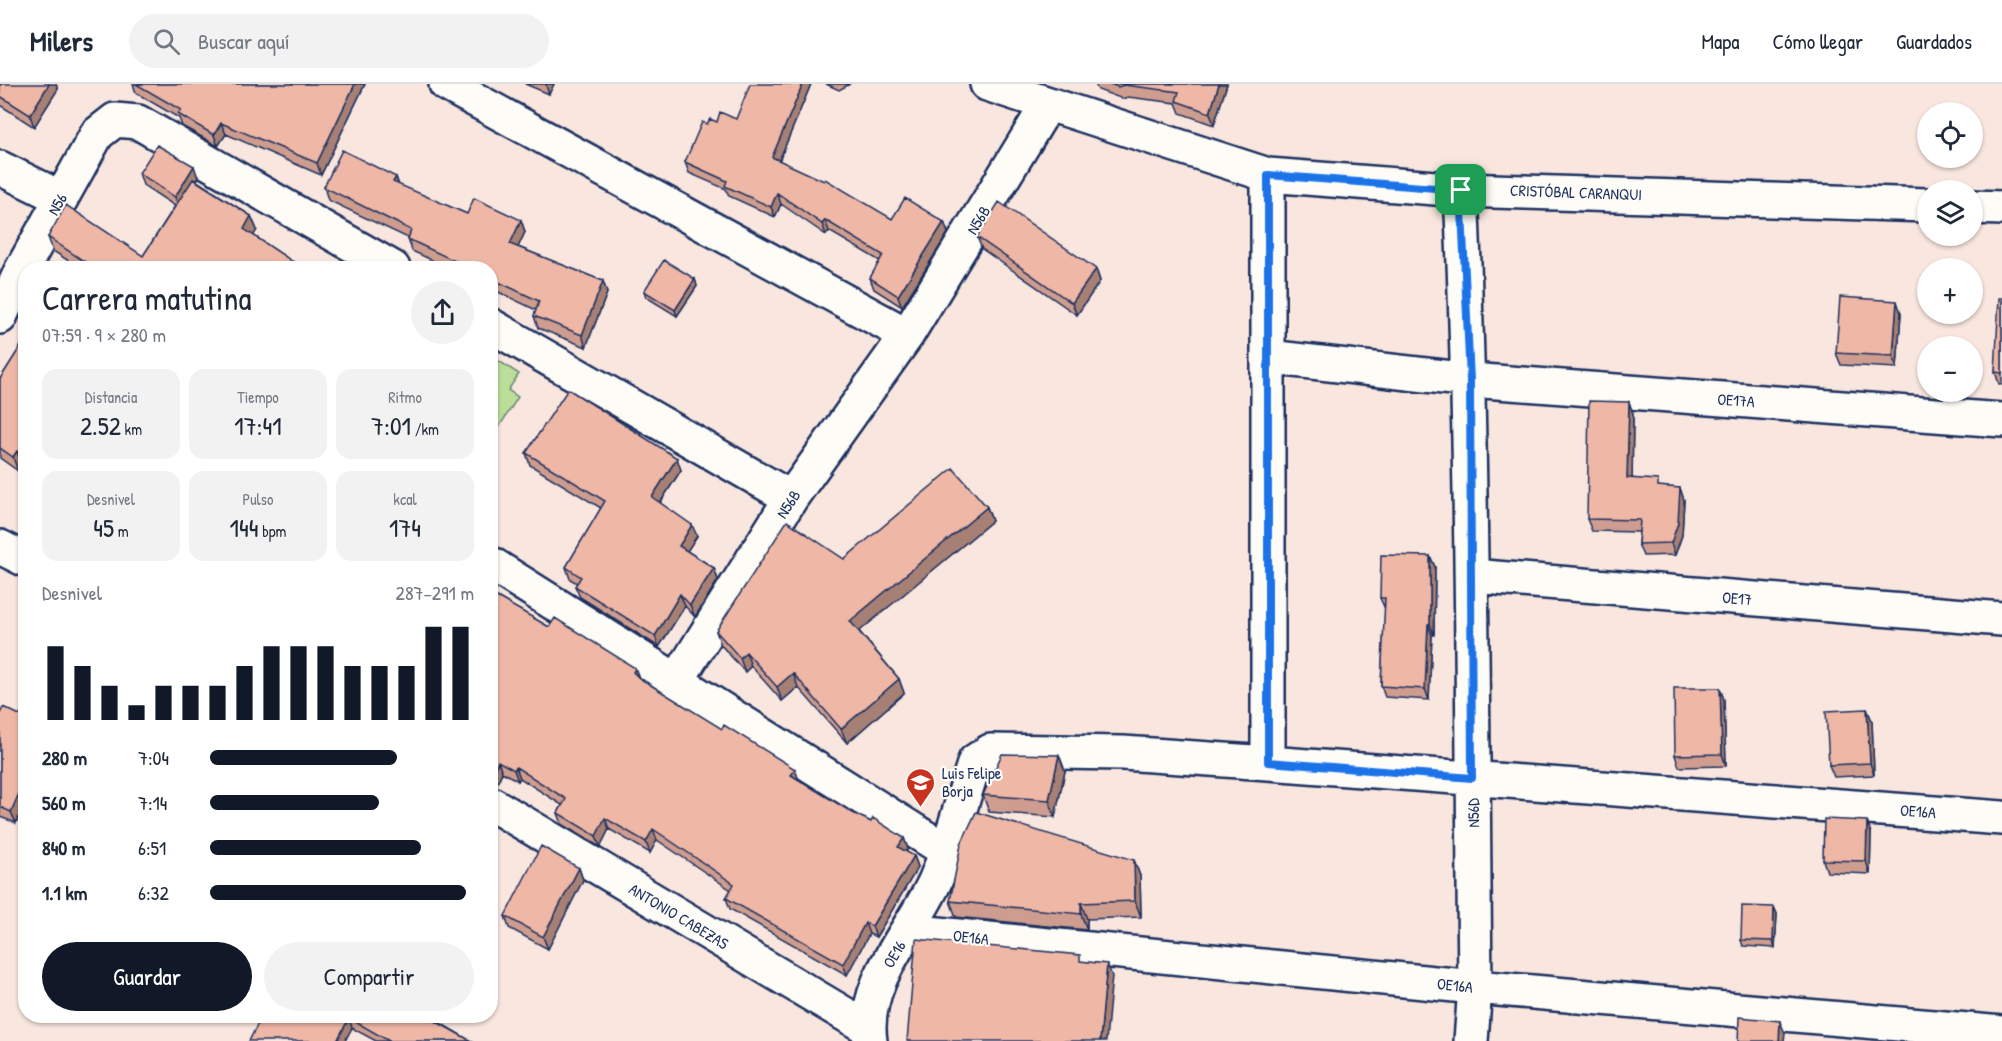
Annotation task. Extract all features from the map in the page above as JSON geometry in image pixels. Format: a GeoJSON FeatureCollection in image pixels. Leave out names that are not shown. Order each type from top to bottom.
{"type":"FeatureCollection","features":[{"type":"Feature","properties":{"kind":"street"},"geometry":{"type":"LineString","coordinates":[[446,84],[907,335]]}},
{"type":"Feature","properties":{"kind":"street","name":"CRISTÓBAL CARANQUI"},"geometry":{"type":"LineString","coordinates":[[987,84],[1268,175],[1461,190],[1575,191],[1917,205]]}},
{"type":"Feature","properties":{"kind":"street","name":"N56B"},"geometry":{"type":"LineString","coordinates":[[678,679],[791,498],[907,335],[1048,104]]}},
{"type":"Feature","properties":{"kind":"street","name":"N56"},"geometry":{"type":"LineString","coordinates":[[29,261],[97,134],[115,120],[138,122],[381,261]]}},
{"type":"Feature","properties":{"kind":"street"},"geometry":{"type":"LineString","coordinates":[[0,168],[61,198]]}},
{"type":"Feature","properties":{"kind":"street"},"geometry":{"type":"LineString","coordinates":[[1268,175],[1268,762]]}},
{"type":"Feature","properties":{"kind":"street","name":"N56D"},"geometry":{"type":"LineString","coordinates":[[1461,190],[1470,380],[1474,987],[1471,1041]]}},
{"type":"Feature","properties":{"kind":"street"},"geometry":{"type":"LineString","coordinates":[[1983,207],[2002,208]]}},
{"type":"Feature","properties":{"kind":"street","name":"N56"},"geometry":{"type":"LineString","coordinates":[[0,316],[18,282]]}},
{"type":"Feature","properties":{"kind":"street"},"geometry":{"type":"LineString","coordinates":[[498,330],[791,498]]}},
{"type":"Feature","properties":{"kind":"street","name":"OE17A"},"geometry":{"type":"LineString","coordinates":[[1268,357],[1470,380],[2002,420]]}},
{"type":"Feature","properties":{"kind":"street"},"geometry":{"type":"LineString","coordinates":[[0,547],[18,556]]}},
{"type":"Feature","properties":{"kind":"street"},"geometry":{"type":"LineString","coordinates":[[498,568],[678,679],[945,850]]}},
{"type":"Feature","properties":{"kind":"street","name":"OE17"},"geometry":{"type":"LineString","coordinates":[[1472,576],[2002,619]]}},
{"type":"Feature","properties":{"kind":"street","name":"OE16A"},"geometry":{"type":"LineString","coordinates":[[975,761],[990,751],[1007,749],[1268,762],[2002,818]]}},
{"type":"Feature","properties":{"kind":"street","name":"OE16"},"geometry":{"type":"LineString","coordinates":[[879,977],[908,931],[936,879],[975,761]]}},
{"type":"Feature","properties":{"kind":"street","name":"ANTONIO CABEZAS"},"geometry":{"type":"LineString","coordinates":[[498,808],[869,1035],[879,977]]}},
{"type":"Feature","properties":{"kind":"street","name":"OE16A"},"geometry":{"type":"LineString","coordinates":[[908,931],[1474,987],[2002,1033]]}},
{"type":"Feature","properties":{"kind":"green space"},"geometry":{"type":"Polygon","coordinates":[[[498,360],[519,374],[508,390],[518,397],[498,429],[498,360]]]}},
{"type":"Feature","properties":{"kind":"building"},"geometry":{"type":"Polygon","coordinates":[[[0,84],[49,84],[30,115],[0,96],[0,84]]]}},
{"type":"Feature","properties":{"kind":"building"},"geometry":{"type":"Polygon","coordinates":[[[136,84],[355,84],[317,163],[221,123],[214,135],[178,114],[181,110],[136,84]]]}},
{"type":"Feature","properties":{"kind":"building"},"geometry":{"type":"Polygon","coordinates":[[[750,84],[803,84],[772,157],[824,181],[825,179],[892,219],[905,198],[944,222],[898,296],[870,278],[883,255],[825,220],[822,224],[777,193],[771,207],[725,186],[727,181],[685,162],[702,122],[707,124],[710,119],[717,122],[720,112],[736,119],[750,84]]]}},
{"type":"Feature","properties":{"kind":"building"},"geometry":{"type":"Polygon","coordinates":[[[1110,84],[1219,84],[1210,113],[1176,101],[1179,92],[1124,85],[1118,87],[1110,84]]]}},
{"type":"Feature","properties":{"kind":"building"},"geometry":{"type":"Polygon","coordinates":[[[157,145],[194,166],[175,197],[139,173],[157,145]]]}},
{"type":"Feature","properties":{"kind":"building"},"geometry":{"type":"Polygon","coordinates":[[[342,150],[396,177],[393,182],[467,214],[474,198],[521,220],[510,244],[603,281],[582,335],[534,316],[539,301],[498,282],[498,261],[455,261],[408,239],[411,230],[324,187],[342,150]]]}},
{"type":"Feature","properties":{"kind":"building"},"geometry":{"type":"Polygon","coordinates":[[[193,179],[251,216],[244,229],[292,261],[84,261],[48,237],[66,205],[143,256],[193,179]]]}},
{"type":"Feature","properties":{"kind":"building"},"geometry":{"type":"Polygon","coordinates":[[[999,202],[1096,269],[1072,303],[977,237],[999,202]]]}},
{"type":"Feature","properties":{"kind":"building"},"geometry":{"type":"Polygon","coordinates":[[[664,260],[695,279],[675,310],[644,291],[664,260]]]}},
{"type":"Feature","properties":{"kind":"building"},"geometry":{"type":"Polygon","coordinates":[[[1840,297],[1897,301],[1893,356],[1836,353],[1840,297]]]}},
{"type":"Feature","properties":{"kind":"building"},"geometry":{"type":"Polygon","coordinates":[[[1999,298],[2002,298],[2002,373],[1995,372],[1999,298]]]}},
{"type":"Feature","properties":{"kind":"building"},"geometry":{"type":"Polygon","coordinates":[[[18,351],[18,452],[13,457],[0,448],[0,379],[18,351]]]}},
{"type":"Feature","properties":{"kind":"building"},"geometry":{"type":"Polygon","coordinates":[[[568,389],[677,458],[652,497],[692,525],[679,546],[714,568],[690,605],[680,594],[655,636],[575,586],[581,577],[566,567],[605,501],[526,453],[568,389]]]}},
{"type":"Feature","properties":{"kind":"building"},"geometry":{"type":"Polygon","coordinates":[[[1589,401],[1629,402],[1627,478],[1658,480],[1658,486],[1680,488],[1678,523],[1671,543],[1638,544],[1640,520],[1587,519],[1589,401]]]}},
{"type":"Feature","properties":{"kind":"building"},"geometry":{"type":"Polygon","coordinates":[[[953,468],[987,507],[850,621],[899,679],[841,729],[793,673],[777,687],[746,652],[740,658],[716,631],[787,521],[844,559],[953,468]]]}},
{"type":"Feature","properties":{"kind":"building"},"geometry":{"type":"Polygon","coordinates":[[[1381,555],[1430,556],[1430,624],[1428,624],[1425,689],[1381,686],[1385,598],[1380,598],[1381,555]]]}},
{"type":"Feature","properties":{"kind":"building"},"geometry":{"type":"Polygon","coordinates":[[[498,598],[549,627],[555,618],[635,668],[633,672],[639,678],[722,729],[724,725],[795,769],[791,775],[853,813],[871,822],[873,818],[904,838],[898,847],[914,856],[872,926],[865,923],[843,964],[726,898],[734,884],[653,829],[646,842],[605,818],[596,836],[558,813],[566,799],[516,767],[514,770],[498,761],[498,598]]]}},
{"type":"Feature","properties":{"kind":"building"},"geometry":{"type":"Polygon","coordinates":[[[1674,688],[1720,688],[1722,754],[1675,755],[1674,688]]]}},
{"type":"Feature","properties":{"kind":"building"},"geometry":{"type":"Polygon","coordinates":[[[3,707],[18,714],[18,796],[11,812],[0,807],[0,714],[3,707]]]}},
{"type":"Feature","properties":{"kind":"building"},"geometry":{"type":"Polygon","coordinates":[[[1867,709],[1870,763],[1829,765],[1826,711],[1867,709]]]}},
{"type":"Feature","properties":{"kind":"building"},"geometry":{"type":"Polygon","coordinates":[[[1002,754],[1059,755],[1049,800],[983,795],[1002,754]]]}},
{"type":"Feature","properties":{"kind":"building"},"geometry":{"type":"Polygon","coordinates":[[[976,812],[1134,860],[1135,901],[1081,903],[1081,914],[950,901],[961,844],[976,812]]]}},
{"type":"Feature","properties":{"kind":"building"},"geometry":{"type":"Polygon","coordinates":[[[1824,819],[1867,821],[1866,861],[1823,860],[1824,819]]]}},
{"type":"Feature","properties":{"kind":"building"},"geometry":{"type":"Polygon","coordinates":[[[541,846],[579,868],[543,937],[505,916],[541,846]]]}},
{"type":"Feature","properties":{"kind":"building"},"geometry":{"type":"Polygon","coordinates":[[[1742,906],[1774,907],[1773,941],[1741,940],[1742,906]]]}},
{"type":"Feature","properties":{"kind":"building"},"geometry":{"type":"Polygon","coordinates":[[[916,939],[1080,955],[1080,961],[1107,964],[1100,1041],[907,1041],[916,939]]]}},
{"type":"Feature","properties":{"kind":"building"},"geometry":{"type":"Polygon","coordinates":[[[1739,1017],[1780,1021],[1779,1041],[1738,1041],[1739,1017]]]}},
{"type":"Feature","properties":{"kind":"building"},"geometry":{"type":"Polygon","coordinates":[[[258,1023],[346,1023],[337,1041],[249,1041],[258,1023]]]}},
{"type":"Feature","properties":{"kind":"building"},"geometry":{"type":"Polygon","coordinates":[[[358,1023],[439,1023],[471,1041],[389,1041],[358,1023]]]}},
{"type":"Feature","properties":{"kind":"place","name":"Luis Felipe Borja"},"geometry":{"type":"Point","coordinates":[921,808]}},
{"type":"Feature","properties":{"kind":"route"},"geometry":{"type":"LineString","coordinates":[[1268,175],[1461,190],[1470,380],[1472,778],[1268,762],[1268,175]]}}]}
